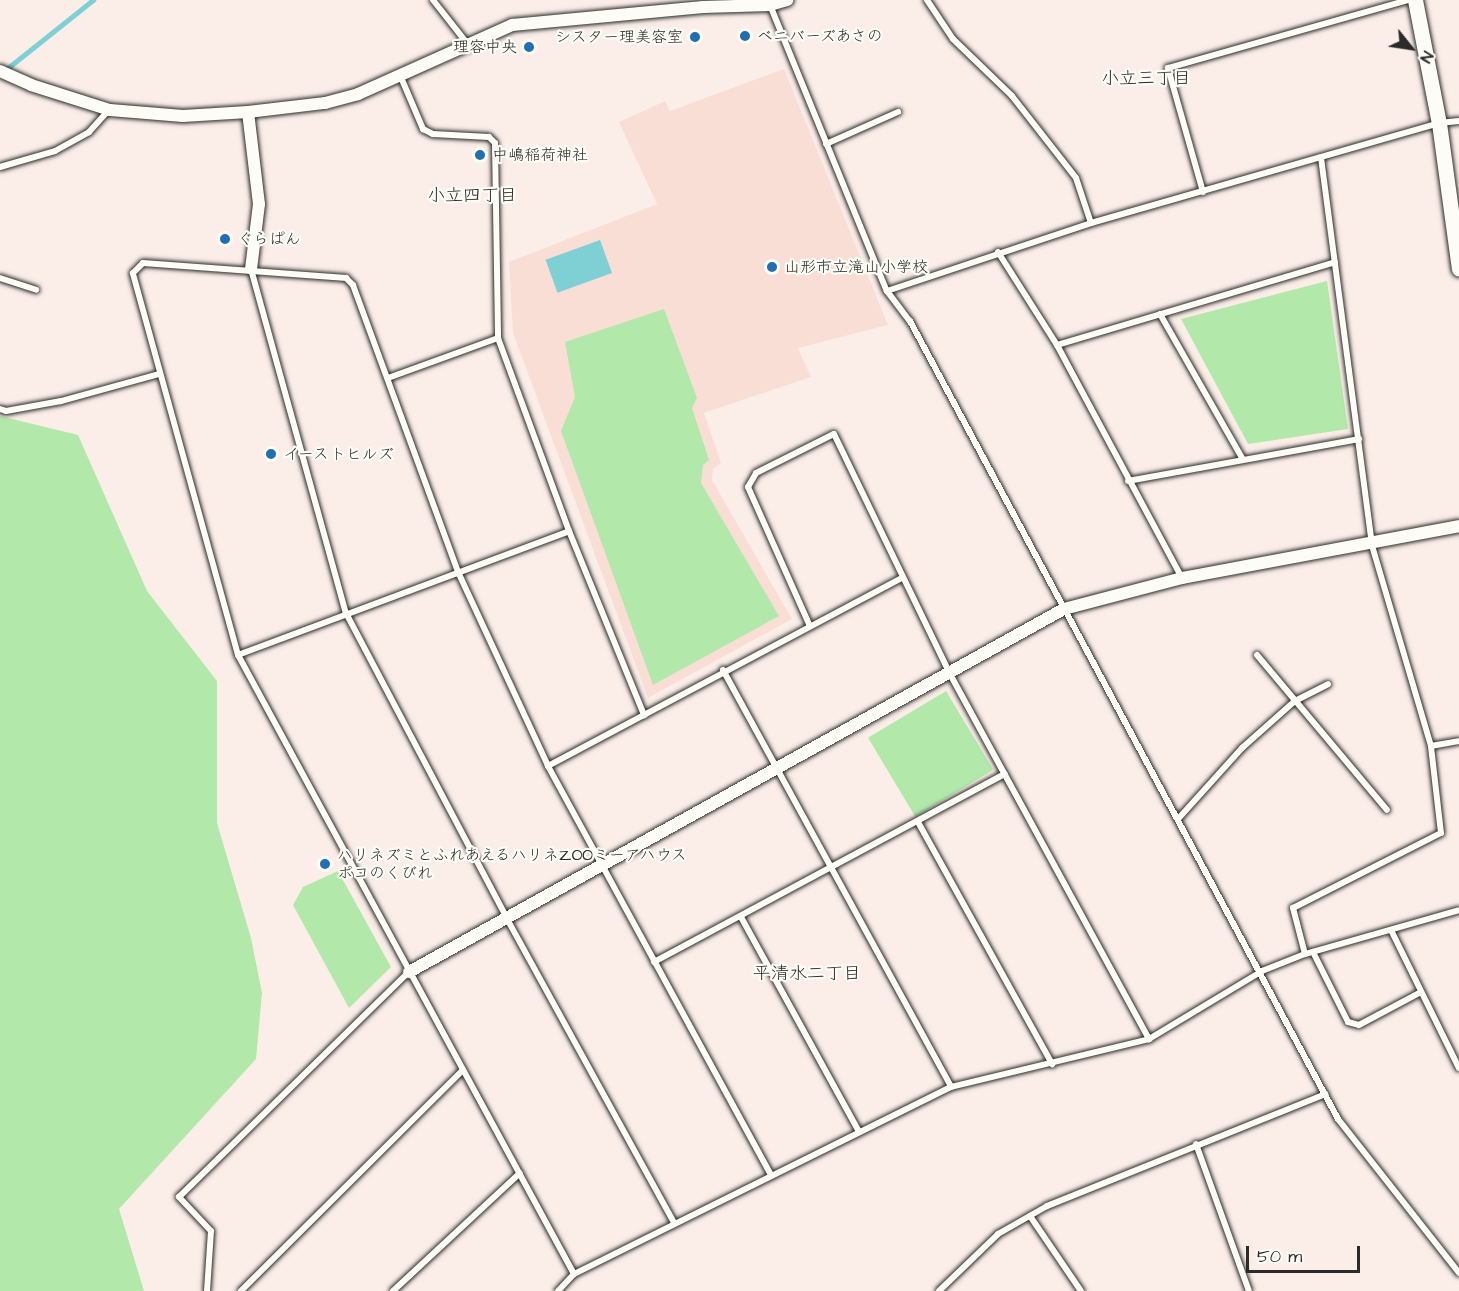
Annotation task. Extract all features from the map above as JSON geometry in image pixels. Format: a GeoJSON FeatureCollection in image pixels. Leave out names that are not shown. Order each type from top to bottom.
{"type":"FeatureCollection","features":[{"type":"Feature","properties":{"kind":"street"},"geometry":{"type":"LineString","coordinates":[[0,71],[31,85],[110,110],[183,116],[248,112],[325,103],[358,94],[466,42],[512,25],[544,20],[787,0]]}},
{"type":"Feature","properties":{"kind":"street"},"geometry":{"type":"LineString","coordinates":[[1415,0],[1439,123],[1459,269]]}},
{"type":"Feature","properties":{"kind":"street"},"geometry":{"type":"LineString","coordinates":[[248,112],[259,204],[252,269]]}},
{"type":"Feature","properties":{"kind":"street"},"geometry":{"type":"LineString","coordinates":[[408,972],[777,770],[1064,609],[1182,578],[1459,526]]}},
{"type":"Feature","properties":{"kind":"lane"},"geometry":{"type":"LineString","coordinates":[[433,0],[466,42]]}},
{"type":"Feature","properties":{"kind":"lane"},"geometry":{"type":"LineString","coordinates":[[927,0],[953,39],[1011,96],[1076,178],[1091,223]]}},
{"type":"Feature","properties":{"kind":"lane"},"geometry":{"type":"LineString","coordinates":[[1203,192],[1168,68],[1408,0]]}},
{"type":"Feature","properties":{"kind":"lane"},"geometry":{"type":"LineString","coordinates":[[770,3],[887,291],[910,321],[1262,971],[1338,1119],[1459,1273]]}},
{"type":"Feature","properties":{"kind":"lane"},"geometry":{"type":"LineString","coordinates":[[400,75],[423,129],[433,134],[489,137],[495,143],[498,338],[569,531],[644,716]]}},
{"type":"Feature","properties":{"kind":"lane"},"geometry":{"type":"LineString","coordinates":[[0,167],[55,151],[89,132],[110,110]]}},
{"type":"Feature","properties":{"kind":"lane"},"geometry":{"type":"LineString","coordinates":[[826,144],[898,112]]}},
{"type":"Feature","properties":{"kind":"lane"},"geometry":{"type":"LineString","coordinates":[[887,291],[998,252],[1091,223],[1439,123],[1459,121]]}},
{"type":"Feature","properties":{"kind":"lane"},"geometry":{"type":"LineString","coordinates":[[1305,954],[1293,908],[1441,833],[1431,746],[1372,544],[1321,157]]}},
{"type":"Feature","properties":{"kind":"lane"},"geometry":{"type":"LineString","coordinates":[[998,252],[1058,345],[1128,481],[1182,578]]}},
{"type":"Feature","properties":{"kind":"lane"},"geometry":{"type":"LineString","coordinates":[[1058,345],[1335,262]]}},
{"type":"Feature","properties":{"kind":"lane"},"geometry":{"type":"LineString","coordinates":[[574,1274],[408,972],[238,655],[133,273],[143,263],[252,269],[346,278],[353,285],[459,574],[548,766],[771,1175]]}},
{"type":"Feature","properties":{"kind":"lane"},"geometry":{"type":"LineString","coordinates":[[252,269],[346,613],[506,917],[675,1224]]}},
{"type":"Feature","properties":{"kind":"lane"},"geometry":{"type":"LineString","coordinates":[[0,278],[36,290]]}},
{"type":"Feature","properties":{"kind":"lane"},"geometry":{"type":"LineString","coordinates":[[1160,314],[1242,458]]}},
{"type":"Feature","properties":{"kind":"lane"},"geometry":{"type":"LineString","coordinates":[[388,378],[498,338]]}},
{"type":"Feature","properties":{"kind":"lane"},"geometry":{"type":"LineString","coordinates":[[0,409],[6,411],[61,401],[159,374]]}},
{"type":"Feature","properties":{"kind":"lane"},"geometry":{"type":"LineString","coordinates":[[809,624],[748,487],[756,473],[834,434],[901,578],[950,674],[1149,1039]]}},
{"type":"Feature","properties":{"kind":"lane"},"geometry":{"type":"LineString","coordinates":[[1128,481],[1242,458],[1359,440]]}},
{"type":"Feature","properties":{"kind":"lane"},"geometry":{"type":"LineString","coordinates":[[238,655],[569,531]]}},
{"type":"Feature","properties":{"kind":"lane"},"geometry":{"type":"LineString","coordinates":[[548,766],[644,716],[809,624],[901,578]]}},
{"type":"Feature","properties":{"kind":"lane"},"geometry":{"type":"LineString","coordinates":[[1257,655],[1387,810]]}},
{"type":"Feature","properties":{"kind":"lane"},"geometry":{"type":"LineString","coordinates":[[723,670],[829,870],[951,1086]]}},
{"type":"Feature","properties":{"kind":"lane"},"geometry":{"type":"LineString","coordinates":[[1178,819],[1242,748],[1295,701],[1328,684]]}},
{"type":"Feature","properties":{"kind":"lane"},"geometry":{"type":"LineString","coordinates":[[1431,746],[1459,741]]}},
{"type":"Feature","properties":{"kind":"lane"},"geometry":{"type":"LineString","coordinates":[[654,962],[1005,774]]}},
{"type":"Feature","properties":{"kind":"lane"},"geometry":{"type":"LineString","coordinates":[[918,822],[1052,1064]]}},
{"type":"Feature","properties":{"kind":"lane"},"geometry":{"type":"LineString","coordinates":[[558,1291],[574,1274],[951,1086],[1052,1064],[1149,1039],[1262,971],[1305,954],[1459,910]]}},
{"type":"Feature","properties":{"kind":"lane"},"geometry":{"type":"LineString","coordinates":[[741,917],[859,1132]]}},
{"type":"Feature","properties":{"kind":"lane"},"geometry":{"type":"LineString","coordinates":[[1391,930],[1459,1068]]}},
{"type":"Feature","properties":{"kind":"lane"},"geometry":{"type":"LineString","coordinates":[[1313,952],[1348,1022],[1359,1025],[1421,992]]}},
{"type":"Feature","properties":{"kind":"lane"},"geometry":{"type":"LineString","coordinates":[[207,1291],[211,1231],[179,1197],[408,972]]}},
{"type":"Feature","properties":{"kind":"lane"},"geometry":{"type":"LineString","coordinates":[[241,1291],[462,1071]]}},
{"type":"Feature","properties":{"kind":"lane"},"geometry":{"type":"LineString","coordinates":[[939,1291],[998,1234],[1030,1216],[1196,1144],[1325,1094]]}},
{"type":"Feature","properties":{"kind":"lane"},"geometry":{"type":"LineString","coordinates":[[1196,1144],[1249,1291]]}},
{"type":"Feature","properties":{"kind":"lane"},"geometry":{"type":"LineString","coordinates":[[393,1291],[520,1173]]}},
{"type":"Feature","properties":{"kind":"lane"},"geometry":{"type":"LineString","coordinates":[[1030,1216],[1081,1291]]}},
{"type":"Feature","properties":{"kind":"shaded area"},"geometry":{"type":"Polygon","coordinates":[[[784,69],[888,325],[798,348],[811,377],[704,413],[721,463],[713,469],[712,480],[792,619],[648,698],[513,333],[509,262],[657,204],[619,122],[665,101],[670,111],[784,69]]]}},
{"type":"Feature","properties":{"kind":"green space"},"geometry":{"type":"Polygon","coordinates":[[[1327,281],[1348,429],[1248,444],[1181,319],[1327,281]]]}},
{"type":"Feature","properties":{"kind":"green space"},"geometry":{"type":"Polygon","coordinates":[[[664,309],[697,398],[692,408],[709,460],[703,465],[701,483],[779,616],[653,685],[561,431],[575,397],[565,342],[664,309]]]}},
{"type":"Feature","properties":{"kind":"green space"},"geometry":{"type":"Polygon","coordinates":[[[0,416],[78,435],[147,591],[217,681],[217,823],[251,938],[262,993],[256,1059],[119,1209],[144,1291],[0,1291],[0,416]]]}},
{"type":"Feature","properties":{"kind":"green space"},"geometry":{"type":"Polygon","coordinates":[[[946,691],[993,770],[915,817],[868,738],[946,691]]]}},
{"type":"Feature","properties":{"kind":"green space"},"geometry":{"type":"Polygon","coordinates":[[[338,871],[391,967],[349,1008],[293,905],[303,887],[338,871]]]}},
{"type":"Feature","properties":{"kind":"water"},"geometry":{"type":"Polygon","coordinates":[[[600,240],[612,273],[557,293],[545,260],[600,240]]]}},
{"type":"Feature","properties":{"kind":"waterway"},"geometry":{"type":"LineString","coordinates":[[4,71],[93,0]]}},
{"type":"Feature","properties":{"kind":"place","name":"ベニバーズあさの"},"geometry":{"type":"Point","coordinates":[745,36]}},
{"type":"Feature","properties":{"kind":"place","name":"シスター理美容室"},"geometry":{"type":"Point","coordinates":[695,37]}},
{"type":"Feature","properties":{"kind":"place","name":"理容中央"},"geometry":{"type":"Point","coordinates":[529,47]}},
{"type":"Feature","properties":{"kind":"place","name":"中嶋稲荷神社"},"geometry":{"type":"Point","coordinates":[480,155]}},
{"type":"Feature","properties":{"kind":"place","name":"ぐらぱん"},"geometry":{"type":"Point","coordinates":[225,239]}},
{"type":"Feature","properties":{"kind":"place","name":"山形市立滝山小学校"},"geometry":{"type":"Point","coordinates":[772,267]}},
{"type":"Feature","properties":{"kind":"place","name":"イーストヒルズ"},"geometry":{"type":"Point","coordinates":[271,454]}},
{"type":"Feature","properties":{"kind":"place","name":"ハリネズミとふれあえるハリネZOOミーアハウス ポコのくびれ"},"geometry":{"type":"Point","coordinates":[325,864]}},
{"type":"Feature","properties":{"kind":"district","name":"小立三丁目"},"geometry":{"type":"Point","coordinates":[1146,79]}},
{"type":"Feature","properties":{"kind":"district","name":"小立四丁目"},"geometry":{"type":"Point","coordinates":[472,196]}},
{"type":"Feature","properties":{"kind":"district","name":"平清水二丁目"},"geometry":{"type":"Point","coordinates":[807,974]}}]}
